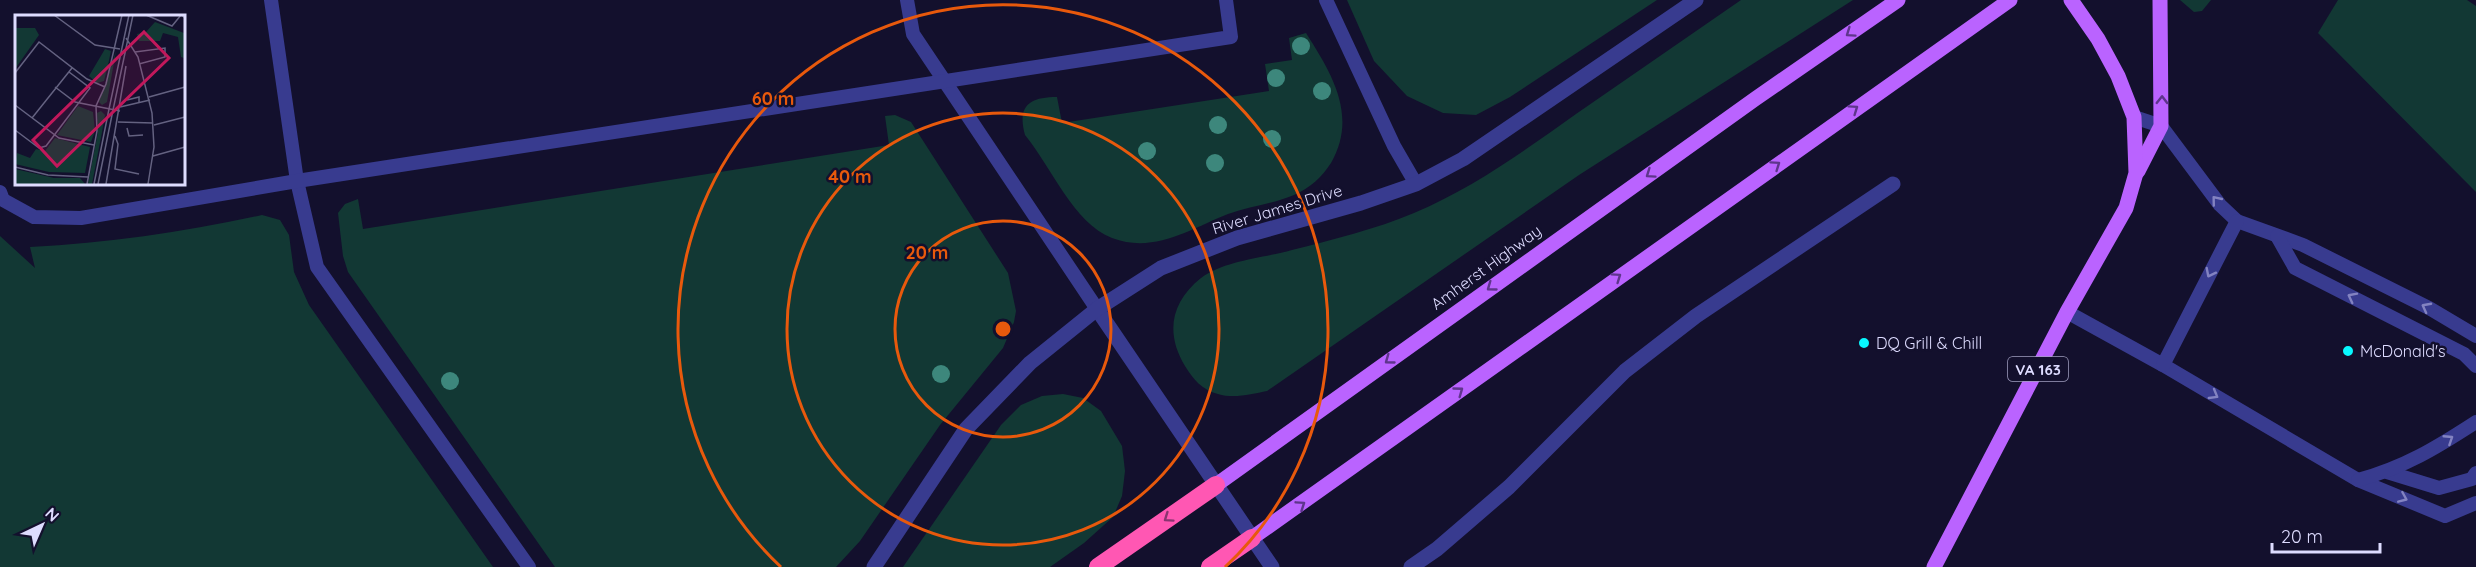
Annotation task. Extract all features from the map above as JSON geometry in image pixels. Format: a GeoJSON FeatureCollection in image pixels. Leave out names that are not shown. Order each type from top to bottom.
{"type":"FeatureCollection","features":[{"type":"Feature","properties":{"kind":"highway","name":"Amherst Highway"},"geometry":{"type":"LineString","coordinates":[[1098,567],[1216,485]]}},
{"type":"Feature","properties":{"kind":"highway"},"geometry":{"type":"LineString","coordinates":[[1210,567],[1252,538]]}},
{"type":"Feature","properties":{"kind":"main road","name":"Amherst Highway"},"geometry":{"type":"LineString","coordinates":[[1216,485],[1736,112],[1898,0]]}},
{"type":"Feature","properties":{"kind":"main road"},"geometry":{"type":"LineString","coordinates":[[1252,538],[2010,0]]}},
{"type":"Feature","properties":{"kind":"main road","name":"VA 163"},"geometry":{"type":"LineString","coordinates":[[1934,567],[2067,312],[2127,208],[2136,173],[2134,117],[2118,76],[2098,39],[2071,0]]}},
{"type":"Feature","properties":{"kind":"main road"},"geometry":{"type":"LineString","coordinates":[[2136,173],[2161,126],[2160,0]]}},
{"type":"Feature","properties":{"kind":"street","name":"River James Drive"},"geometry":{"type":"LineString","coordinates":[[874,567],[966,429],[1030,363],[1097,309],[1161,268],[1236,238],[1361,203],[1416,184],[1463,159],[1696,0]]}},
{"type":"Feature","properties":{"kind":"street"},"geometry":{"type":"LineString","coordinates":[[1411,567],[1437,549],[1509,487],[1625,371],[1696,316],[1893,184]]}},
{"type":"Feature","properties":{"kind":"street"},"geometry":{"type":"LineString","coordinates":[[1097,309],[1272,567]]}},
{"type":"Feature","properties":{"kind":"lane"},"geometry":{"type":"LineString","coordinates":[[272,0],[297,181],[317,267],[529,567]]}},
{"type":"Feature","properties":{"kind":"lane"},"geometry":{"type":"LineString","coordinates":[[907,0],[913,34],[1097,309]]}},
{"type":"Feature","properties":{"kind":"lane"},"geometry":{"type":"LineString","coordinates":[[0,192],[3,200],[34,218],[81,218],[297,181],[1232,38],[1226,0]]}},
{"type":"Feature","properties":{"kind":"lane"},"geometry":{"type":"LineString","coordinates":[[1326,0],[1394,147],[1416,184]]}},
{"type":"Feature","properties":{"kind":"lane"},"geometry":{"type":"LineString","coordinates":[[2134,117],[2161,126],[2220,206],[2237,221],[2303,245],[2429,308],[2476,336]]}},
{"type":"Feature","properties":{"kind":"lane"},"geometry":{"type":"LineString","coordinates":[[2163,365],[2237,221]]}},
{"type":"Feature","properties":{"kind":"lane"},"geometry":{"type":"LineString","coordinates":[[2277,236],[2295,268],[2464,354],[2476,366]]}},
{"type":"Feature","properties":{"kind":"lane"},"geometry":{"type":"LineString","coordinates":[[2067,312],[2163,365],[2358,480],[2445,516],[2476,503]]}},
{"type":"Feature","properties":{"kind":"lane"},"geometry":{"type":"LineString","coordinates":[[2358,480],[2387,472],[2423,456],[2476,422]]}},
{"type":"Feature","properties":{"kind":"lane"},"geometry":{"type":"LineString","coordinates":[[2387,472],[2439,488],[2472,479],[2476,473]]}},
{"type":"Feature","properties":{"kind":"green space"},"geometry":{"type":"Polygon","coordinates":[[[1347,0],[1657,0],[1510,97],[1476,115],[1443,113],[1407,96],[1374,61],[1347,0]]]}},
{"type":"Feature","properties":{"kind":"green space"},"geometry":{"type":"Polygon","coordinates":[[[1741,0],[1853,0],[1579,175],[1267,391],[1237,396],[1218,394],[1203,387],[1188,371],[1175,342],[1174,319],[1183,297],[1201,278],[1233,263],[1281,253],[1369,229],[1436,203],[1517,155],[1741,0]]]}},
{"type":"Feature","properties":{"kind":"green space"},"geometry":{"type":"Polygon","coordinates":[[[2180,0],[2211,0],[2202,11],[2194,12],[2180,0]]]}},
{"type":"Feature","properties":{"kind":"green space"},"geometry":{"type":"Polygon","coordinates":[[[2338,0],[2467,0],[2476,6],[2476,192],[2318,33],[2338,0]]]}},
{"type":"Feature","properties":{"kind":"green space"},"geometry":{"type":"Polygon","coordinates":[[[1306,33],[1325,64],[1338,96],[1342,112],[1342,129],[1339,146],[1324,173],[1305,189],[1286,198],[1228,214],[1171,238],[1142,243],[1127,242],[1098,231],[1086,220],[1074,207],[1025,135],[1024,110],[1032,101],[1047,97],[1057,97],[1062,123],[1269,91],[1265,64],[1292,60],[1289,38],[1306,33]]]}},
{"type":"Feature","properties":{"kind":"green space"},"geometry":{"type":"Polygon","coordinates":[[[895,115],[911,122],[1008,273],[1016,311],[1003,348],[940,425],[860,541],[836,567],[555,567],[348,272],[343,256],[338,213],[345,204],[358,199],[363,229],[889,145],[885,116],[895,115]]]}},
{"type":"Feature","properties":{"kind":"green space"},"geometry":{"type":"Polygon","coordinates":[[[262,215],[280,220],[289,235],[294,272],[309,305],[493,567],[0,567],[0,236],[35,268],[30,247],[147,236],[262,215]]]}},
{"type":"Feature","properties":{"kind":"green space"},"geometry":{"type":"Polygon","coordinates":[[[1063,394],[1083,398],[1101,411],[1122,446],[1125,471],[1122,496],[1113,517],[1084,543],[1050,567],[903,567],[1001,425],[1021,405],[1042,396],[1063,394]]]}},
{"type":"Feature","properties":{"kind":"place","name":"DQ Grill & Chill"},"geometry":{"type":"Point","coordinates":[1864,343]}},
{"type":"Feature","properties":{"kind":"place","name":"McDonald's"},"geometry":{"type":"Point","coordinates":[2348,351]}}]}
